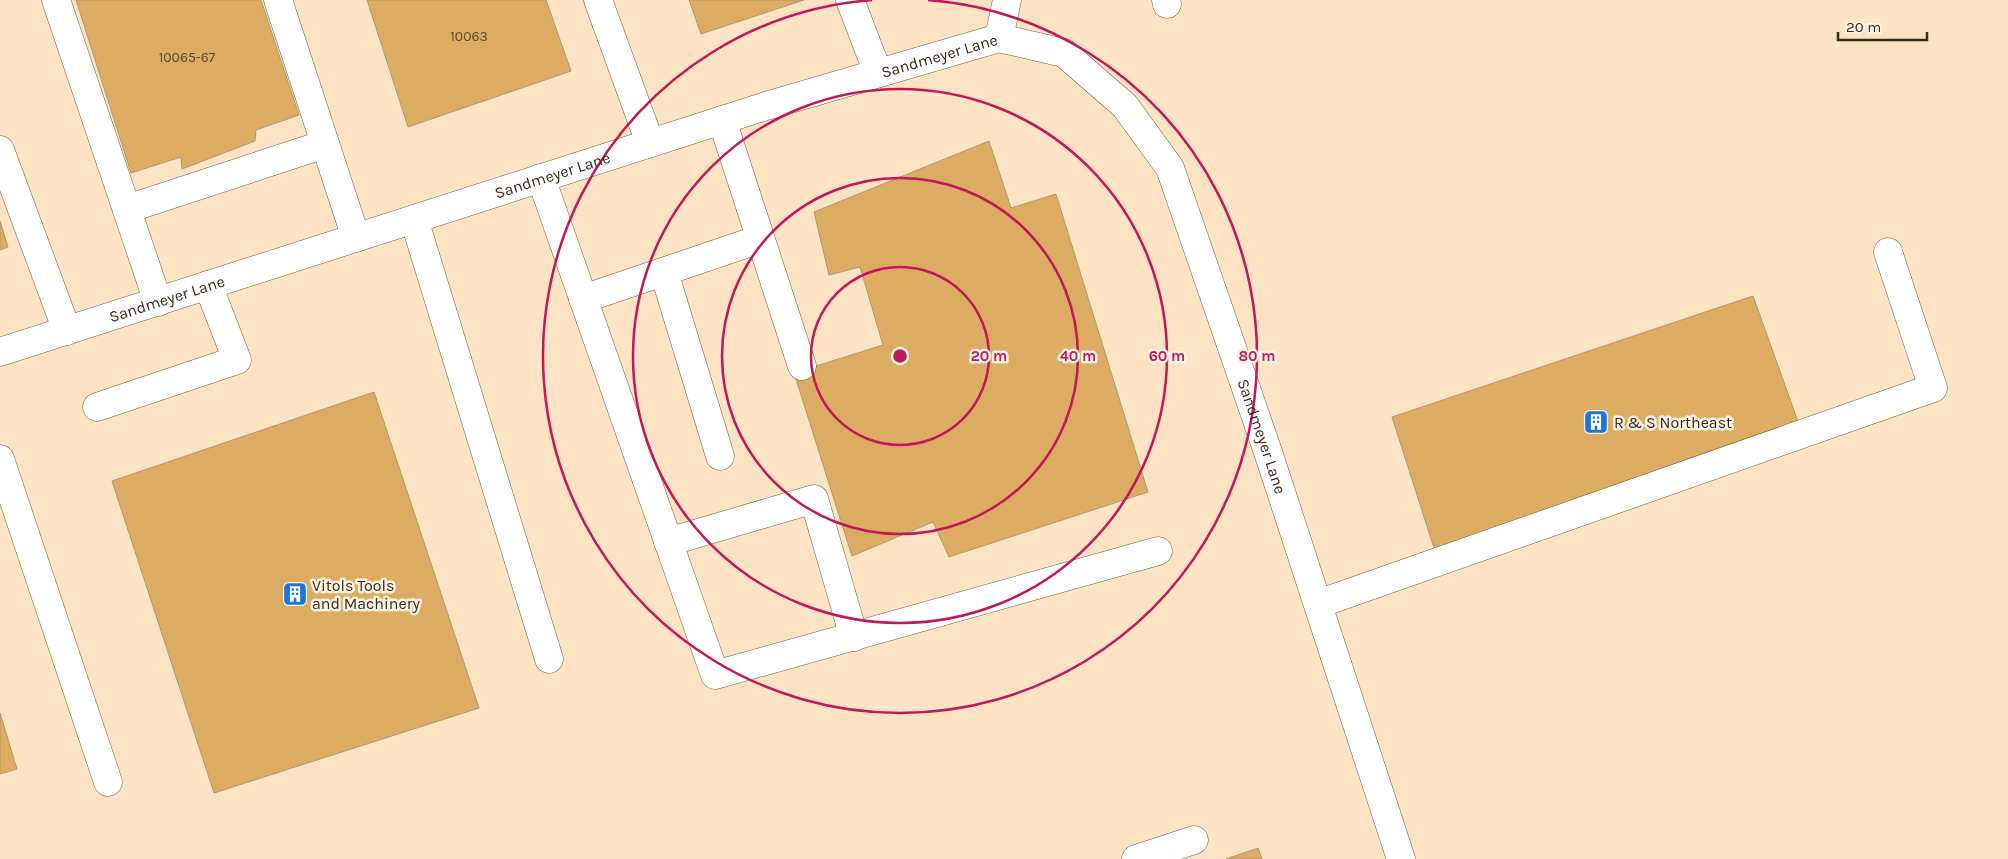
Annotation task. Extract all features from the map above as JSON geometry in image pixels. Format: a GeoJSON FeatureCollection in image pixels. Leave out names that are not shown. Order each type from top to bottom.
{"type":"FeatureCollection","features":[{"type":"Feature","properties":{"kind":"street"},"geometry":{"type":"LineString","coordinates":[[56,0],[158,302]]}},
{"type":"Feature","properties":{"kind":"street"},"geometry":{"type":"LineString","coordinates":[[278,0],[356,238]]}},
{"type":"Feature","properties":{"kind":"street"},"geometry":{"type":"LineString","coordinates":[[598,0],[650,143]]}},
{"type":"Feature","properties":{"kind":"street"},"geometry":{"type":"LineString","coordinates":[[850,0],[878,73]]}},
{"type":"Feature","properties":{"kind":"street"},"geometry":{"type":"LineString","coordinates":[[999,38],[1007,0]]}},
{"type":"Feature","properties":{"kind":"street","name":"Sandmeyer Lane"},"geometry":{"type":"LineString","coordinates":[[0,352],[722,120],[999,38],[1064,53],[1124,106],[1170,168],[1318,604],[1401,859]]}},
{"type":"Feature","properties":{"kind":"street"},"geometry":{"type":"LineString","coordinates":[[722,120],[802,366]]}},
{"type":"Feature","properties":{"kind":"street"},"geometry":{"type":"LineString","coordinates":[[127,209],[325,144]]}},
{"type":"Feature","properties":{"kind":"street"},"geometry":{"type":"LineString","coordinates":[[0,150],[67,331]]}},
{"type":"Feature","properties":{"kind":"street"},"geometry":{"type":"LineString","coordinates":[[541,178],[715,675],[1158,551]]}},
{"type":"Feature","properties":{"kind":"street"},"geometry":{"type":"LineString","coordinates":[[414,219],[549,659]]}},
{"type":"Feature","properties":{"kind":"street"},"geometry":{"type":"LineString","coordinates":[[583,299],[760,240]]}},
{"type":"Feature","properties":{"kind":"street"},"geometry":{"type":"LineString","coordinates":[[1318,604],[1932,388],[1888,252]]}},
{"type":"Feature","properties":{"kind":"street"},"geometry":{"type":"LineString","coordinates":[[664,272],[720,456]]}},
{"type":"Feature","properties":{"kind":"street"},"geometry":{"type":"LineString","coordinates":[[97,407],[237,360],[208,285]]}},
{"type":"Feature","properties":{"kind":"street"},"geometry":{"type":"LineString","coordinates":[[0,459],[108,782]]}},
{"type":"Feature","properties":{"kind":"street"},"geometry":{"type":"LineString","coordinates":[[668,542],[814,499],[854,637]]}},
{"type":"Feature","properties":{"kind":"street"},"geometry":{"type":"LineString","coordinates":[[1136,859],[1194,840]]}},
{"type":"Feature","properties":{"kind":"building"},"geometry":{"type":"Polygon","coordinates":[[[76,0],[261,0],[299,115],[256,130],[255,141],[182,169],[181,157],[131,173],[76,0]]]}},
{"type":"Feature","properties":{"kind":"building"},"geometry":{"type":"Polygon","coordinates":[[[367,0],[546,0],[571,71],[408,127],[367,0]]]}},
{"type":"Feature","properties":{"kind":"building"},"geometry":{"type":"Polygon","coordinates":[[[689,0],[804,0],[701,34],[689,0]]]}},
{"type":"Feature","properties":{"kind":"building"},"geometry":{"type":"Polygon","coordinates":[[[989,141],[1011,208],[1056,194],[1148,492],[949,557],[933,522],[852,556],[794,373],[883,345],[860,267],[829,275],[814,212],[989,141]]]}},
{"type":"Feature","properties":{"kind":"building"},"geometry":{"type":"Polygon","coordinates":[[[0,221],[8,247],[0,250],[0,221]]]}},
{"type":"Feature","properties":{"kind":"building","name":"R & S Northeast"},"geometry":{"type":"Polygon","coordinates":[[[1753,296],[1800,427],[1434,548],[1392,417],[1753,296]]]}},
{"type":"Feature","properties":{"kind":"building","name":"Vitols Tools and Machinery"},"geometry":{"type":"Polygon","coordinates":[[[374,392],[479,708],[214,793],[112,481],[374,392]]]}},
{"type":"Feature","properties":{"kind":"building"},"geometry":{"type":"Polygon","coordinates":[[[0,713],[17,769],[0,774],[0,713]]]}},
{"type":"Feature","properties":{"kind":"building"},"geometry":{"type":"Polygon","coordinates":[[[1258,848],[1262,859],[1226,859],[1258,848]]]}},
{"type":"Feature","properties":{"kind":"place","name":"R & S Northeast"},"geometry":{"type":"Point","coordinates":[1596,422]}},
{"type":"Feature","properties":{"kind":"place","name":"Vitols Tools and Machinery"},"geometry":{"type":"Point","coordinates":[295,594]}}]}
